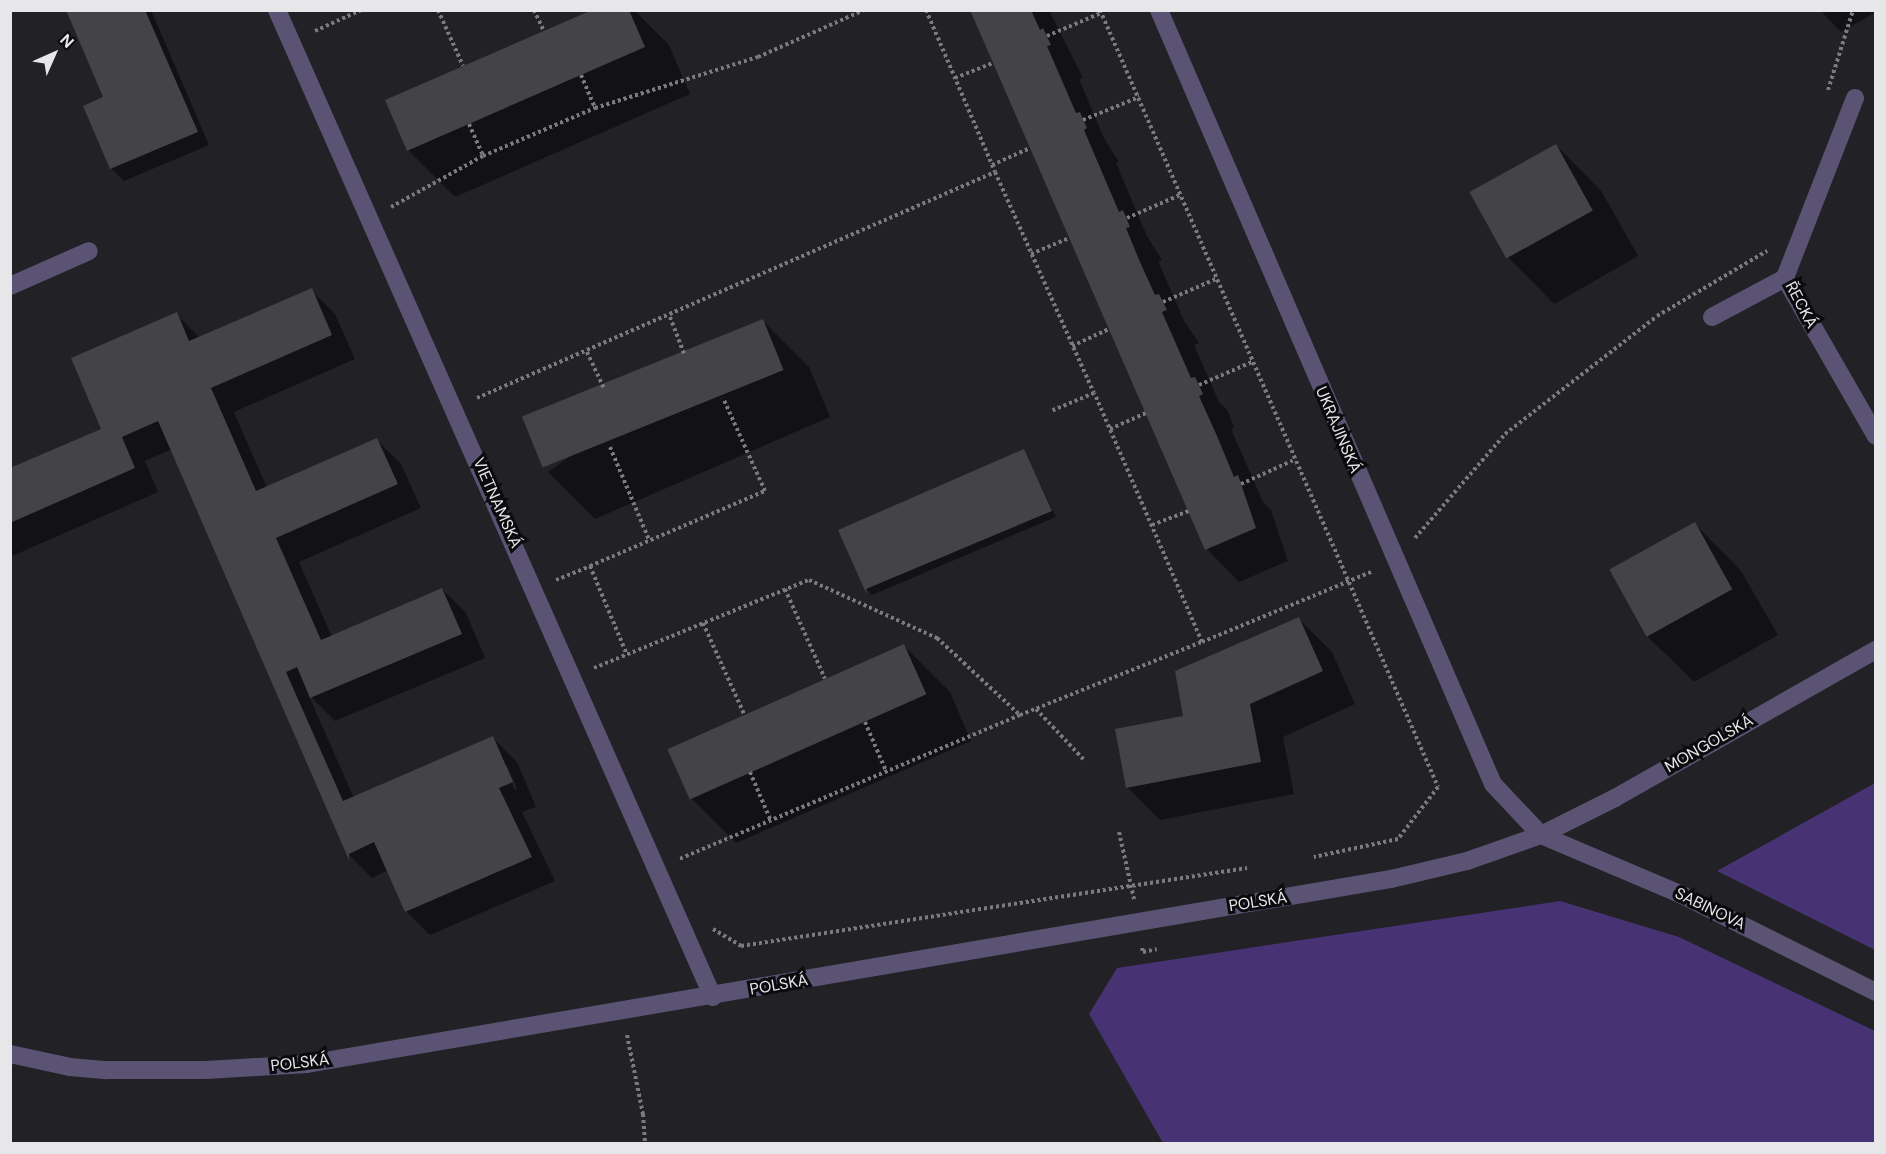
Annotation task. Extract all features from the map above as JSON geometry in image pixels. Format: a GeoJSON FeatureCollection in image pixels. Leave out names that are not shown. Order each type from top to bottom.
{"type":"FeatureCollection","features":[{"type":"Feature","properties":{"kind":"street","name":"VIETNAMSKÁ"},"geometry":{"type":"LineString","coordinates":[[277,10],[713,997]]}},
{"type":"Feature","properties":{"kind":"street","name":"UKRAJINSKÁ"},"geometry":{"type":"LineString","coordinates":[[1159,10],[1395,562],[1493,784],[1541,835]]}},
{"type":"Feature","properties":{"kind":"street","name":"ŘECKÁ"},"geometry":{"type":"LineString","coordinates":[[1855,98],[1785,278],[1875,436]]}},
{"type":"Feature","properties":{"kind":"street"},"geometry":{"type":"LineString","coordinates":[[10,286],[89,251]]}},
{"type":"Feature","properties":{"kind":"street"},"geometry":{"type":"LineString","coordinates":[[1712,316],[1785,278]]}},
{"type":"Feature","properties":{"kind":"street","name":"MONGOLSKÁ"},"geometry":{"type":"LineString","coordinates":[[1541,835],[1615,798],[1875,650]]}},
{"type":"Feature","properties":{"kind":"street","name":"POLSKÁ"},"geometry":{"type":"LineString","coordinates":[[10,1054],[70,1067],[107,1070],[249,1068],[307,1064],[713,997],[1391,879],[1467,861],[1541,835]]}},
{"type":"Feature","properties":{"kind":"street","name":"SABINOVA"},"geometry":{"type":"LineString","coordinates":[[1541,835],[1680,894],[1875,992]]}},
{"type":"Feature","properties":{"kind":"path"},"geometry":{"type":"LineString","coordinates":[[314,31],[361,10]]}},
{"type":"Feature","properties":{"kind":"path"},"geometry":{"type":"LineString","coordinates":[[438,10],[463,66]]}},
{"type":"Feature","properties":{"kind":"path"},"geometry":{"type":"LineString","coordinates":[[534,10],[544,31]]}},
{"type":"Feature","properties":{"kind":"path"},"geometry":{"type":"LineString","coordinates":[[391,207],[483,156],[595,108],[758,57],[864,10]]}},
{"type":"Feature","properties":{"kind":"path"},"geometry":{"type":"LineString","coordinates":[[926,10],[1030,254],[1110,429],[1202,642]]}},
{"type":"Feature","properties":{"kind":"path"},"geometry":{"type":"LineString","coordinates":[[1824,100],[1854,10]]}},
{"type":"Feature","properties":{"kind":"path"},"geometry":{"type":"LineString","coordinates":[[1047,36],[1100,11],[1438,787],[1398,839],[1314,857]]}},
{"type":"Feature","properties":{"kind":"path"},"geometry":{"type":"LineString","coordinates":[[955,78],[993,63]]}},
{"type":"Feature","properties":{"kind":"path"},"geometry":{"type":"LineString","coordinates":[[581,75],[595,108]]}},
{"type":"Feature","properties":{"kind":"path"},"geometry":{"type":"LineString","coordinates":[[1083,120],[1138,97]]}},
{"type":"Feature","properties":{"kind":"path"},"geometry":{"type":"LineString","coordinates":[[469,124],[483,156]]}},
{"type":"Feature","properties":{"kind":"path"},"geometry":{"type":"LineString","coordinates":[[992,165],[1030,148]]}},
{"type":"Feature","properties":{"kind":"path"},"geometry":{"type":"LineString","coordinates":[[477,399],[670,317],[995,172]]}},
{"type":"Feature","properties":{"kind":"path"},"geometry":{"type":"LineString","coordinates":[[1126,218],[1180,195]]}},
{"type":"Feature","properties":{"kind":"path"},"geometry":{"type":"LineString","coordinates":[[1030,254],[1069,238]]}},
{"type":"Feature","properties":{"kind":"path"},"geometry":{"type":"LineString","coordinates":[[676,860],[1020,715],[1395,562],[1505,434],[1657,316],[1778,245]]}},
{"type":"Feature","properties":{"kind":"path"},"geometry":{"type":"LineString","coordinates":[[1163,302],[1216,279]]}},
{"type":"Feature","properties":{"kind":"path"},"geometry":{"type":"LineString","coordinates":[[670,317],[684,353]]}},
{"type":"Feature","properties":{"kind":"path"},"geometry":{"type":"LineString","coordinates":[[1072,346],[1109,329]]}},
{"type":"Feature","properties":{"kind":"path"},"geometry":{"type":"LineString","coordinates":[[587,352],[603,388]]}},
{"type":"Feature","properties":{"kind":"path"},"geometry":{"type":"LineString","coordinates":[[1199,386],[1252,362]]}},
{"type":"Feature","properties":{"kind":"path"},"geometry":{"type":"LineString","coordinates":[[1051,411],[1094,393]]}},
{"type":"Feature","properties":{"kind":"path"},"geometry":{"type":"LineString","coordinates":[[556,580],[765,491],[723,398]]}},
{"type":"Feature","properties":{"kind":"path"},"geometry":{"type":"LineString","coordinates":[[1110,429],[1146,413]]}},
{"type":"Feature","properties":{"kind":"path"},"geometry":{"type":"LineString","coordinates":[[610,447],[649,540]]}},
{"type":"Feature","properties":{"kind":"path"},"geometry":{"type":"LineString","coordinates":[[1241,484],[1294,460]]}},
{"type":"Feature","properties":{"kind":"path"},"geometry":{"type":"LineString","coordinates":[[1152,525],[1188,511]]}},
{"type":"Feature","properties":{"kind":"path"},"geometry":{"type":"LineString","coordinates":[[590,566],[627,655]]}},
{"type":"Feature","properties":{"kind":"path"},"geometry":{"type":"LineString","coordinates":[[597,680],[592,669],[808,579],[937,638],[1020,715]]}},
{"type":"Feature","properties":{"kind":"path"},"geometry":{"type":"LineString","coordinates":[[785,589],[825,679]]}},
{"type":"Feature","properties":{"kind":"path"},"geometry":{"type":"LineString","coordinates":[[703,623],[744,714]]}},
{"type":"Feature","properties":{"kind":"path"},"geometry":{"type":"LineString","coordinates":[[1036,709],[1085,760]]}},
{"type":"Feature","properties":{"kind":"path"},"geometry":{"type":"LineString","coordinates":[[865,722],[886,771]]}},
{"type":"Feature","properties":{"kind":"path"},"geometry":{"type":"LineString","coordinates":[[750,772],[770,819]]}},
{"type":"Feature","properties":{"kind":"path"},"geometry":{"type":"LineString","coordinates":[[1119,832],[1132,887]]}},
{"type":"Feature","properties":{"kind":"path"},"geometry":{"type":"LineString","coordinates":[[672,849],[680,869]]}},
{"type":"Feature","properties":{"kind":"path"},"geometry":{"type":"LineString","coordinates":[[709,923],[715,932],[741,946],[1247,868]]}},
{"type":"Feature","properties":{"kind":"path"},"geometry":{"type":"LineString","coordinates":[[622,1011],[644,1114],[645,1143]]}},
{"type":"Feature","properties":{"kind":"shaded area"},"geometry":{"type":"Polygon","coordinates":[[[1875,783],[1875,950],[1717,871],[1875,783]]]}},
{"type":"Feature","properties":{"kind":"shaded area"},"geometry":{"type":"Polygon","coordinates":[[[1560,901],[1679,937],[1875,1031],[1875,1143],[1163,1143],[1089,1014],[1117,968],[1560,901]]]}},
{"type":"Feature","properties":{"kind":"building"},"geometry":{"type":"Polygon","coordinates":[[[66,10],[145,10],[198,132],[110,169],[83,106],[103,97],[66,10]]]}},
{"type":"Feature","properties":{"kind":"building"},"geometry":{"type":"Polygon","coordinates":[[[592,10],[629,10],[645,47],[407,151],[385,100],[592,10]]]}},
{"type":"Feature","properties":{"kind":"building"},"geometry":{"type":"Polygon","coordinates":[[[970,10],[1031,10],[1040,30],[1043,28],[1051,45],[1047,46],[1076,113],[1080,112],[1087,128],[1084,130],[1119,212],[1123,210],[1130,227],[1126,228],[1140,262],[1155,295],[1159,294],[1167,310],[1162,312],[1191,378],[1195,377],[1203,394],[1199,396],[1234,477],[1238,475],[1256,528],[1205,550],[970,10]]]}},
{"type":"Feature","properties":{"kind":"building"},"geometry":{"type":"Polygon","coordinates":[[[1556,144],[1593,210],[1506,258],[1469,192],[1556,144]]]}},
{"type":"Feature","properties":{"kind":"building"},"geometry":{"type":"Polygon","coordinates":[[[312,288],[332,335],[211,388],[256,491],[377,438],[398,484],[276,538],[321,640],[442,588],[462,634],[310,698],[297,667],[286,672],[343,801],[493,736],[513,782],[499,788],[532,857],[405,912],[374,842],[349,854],[349,860],[158,421],[122,437],[135,468],[10,523],[10,468],[101,429],[71,358],[177,312],[189,341],[312,288]]]}},
{"type":"Feature","properties":{"kind":"building"},"geometry":{"type":"Polygon","coordinates":[[[763,319],[784,370],[543,467],[522,416],[763,319]]]}},
{"type":"Feature","properties":{"kind":"building"},"geometry":{"type":"Polygon","coordinates":[[[1024,449],[1052,511],[866,589],[867,595],[838,530],[1024,449]]]}},
{"type":"Feature","properties":{"kind":"building"},"geometry":{"type":"Polygon","coordinates":[[[1695,522],[1732,589],[1647,637],[1609,570],[1695,522]]]}},
{"type":"Feature","properties":{"kind":"building"},"geometry":{"type":"Polygon","coordinates":[[[1299,617],[1323,671],[1250,704],[1261,762],[1126,788],[1115,729],[1183,716],[1175,671],[1299,617]]]}},
{"type":"Feature","properties":{"kind":"building"},"geometry":{"type":"Polygon","coordinates":[[[904,644],[926,694],[690,800],[667,749],[904,644]]]}}]}
